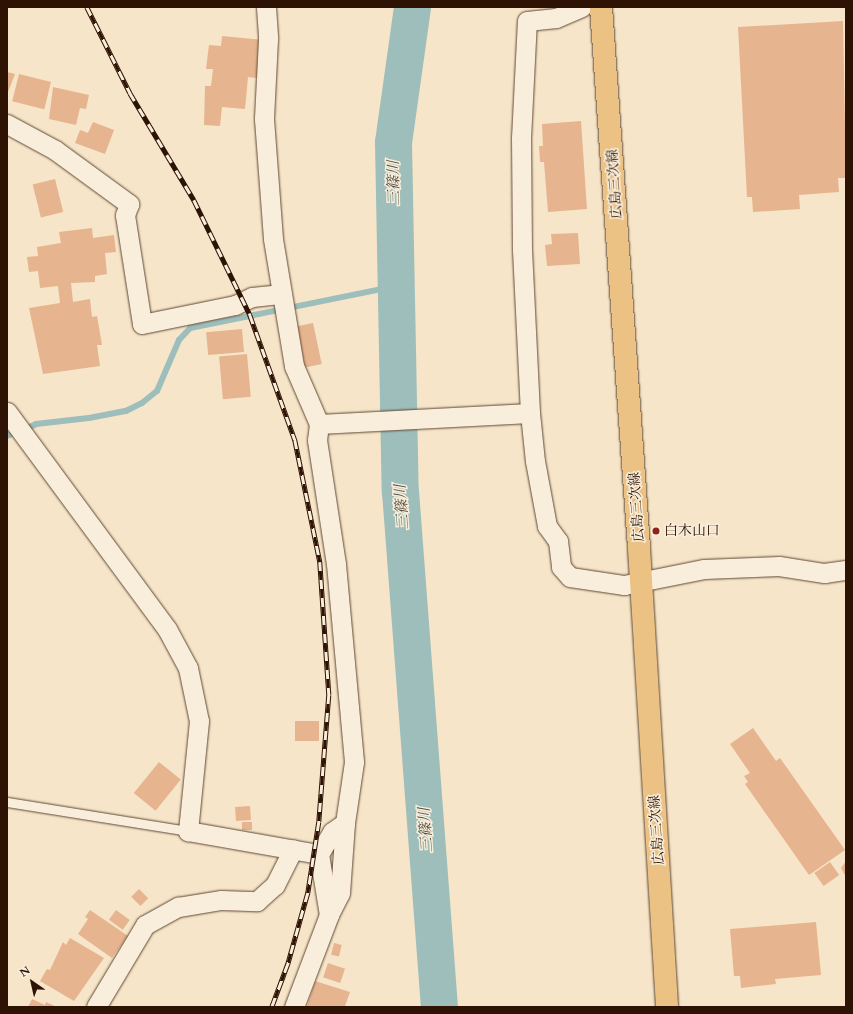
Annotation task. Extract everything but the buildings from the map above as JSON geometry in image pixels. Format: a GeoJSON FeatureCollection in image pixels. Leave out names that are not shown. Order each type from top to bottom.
{"type":"FeatureCollection","features":[{"type":"Feature","properties":{"kind":"main road","name":"広島三次線"},"geometry":{"type":"LineString","coordinates":[[601,7],[641,583],[667,1007]]}},
{"type":"Feature","properties":{"kind":"street"},"geometry":{"type":"LineString","coordinates":[[266,7],[268,39],[264,119],[273,239],[294,366],[323,424],[317,440],[336,572],[354,762],[345,823],[340,893],[329,915],[294,1007]]}},
{"type":"Feature","properties":{"kind":"street"},"geometry":{"type":"LineString","coordinates":[[582,7],[556,18],[527,21],[521,138],[524,413],[535,461],[547,526],[558,542],[561,567],[570,577],[609,584],[641,583],[704,569],[779,566],[824,573],[846,570]]}},
{"type":"Feature","properties":{"kind":"street"},"geometry":{"type":"LineString","coordinates":[[7,124],[55,150],[129,204],[125,215],[142,324],[235,304],[252,297],[282,294]]}},
{"type":"Feature","properties":{"kind":"street"},"geometry":{"type":"LineString","coordinates":[[323,424],[524,413]]}},
{"type":"Feature","properties":{"kind":"street"},"geometry":{"type":"LineString","coordinates":[[8,414],[167,629],[188,668],[199,721],[188,831],[319,854]]}},
{"type":"Feature","properties":{"kind":"street"},"geometry":{"type":"LineString","coordinates":[[329,915],[319,854],[332,832],[345,823]]}},
{"type":"Feature","properties":{"kind":"street"},"geometry":{"type":"LineString","coordinates":[[96,1007],[145,925],[178,907],[221,900],[257,901],[275,885],[293,850]]}},
{"type":"Feature","properties":{"kind":"lane"},"geometry":{"type":"LineString","coordinates":[[7,802],[188,831]]}},
{"type":"Feature","properties":{"kind":"waterway","name":"三篠川"},"geometry":{"type":"LineString","coordinates":[[412,7],[393,142],[400,491],[439,1007]]}},
{"type":"Feature","properties":{"kind":"waterway"},"geometry":{"type":"LineString","coordinates":[[7,436],[36,424],[89,418],[126,411],[142,403],[157,391],[179,340],[190,328],[396,286]]}},
{"type":"Feature","properties":{"kind":"railway"},"geometry":{"type":"LineString","coordinates":[[87,7],[130,93],[194,200],[250,315],[295,440],[320,562],[329,695],[319,822],[308,893],[288,964],[272,1007]]}},
{"type":"Feature","properties":{"kind":"place","name":"白木山口"},"geometry":{"type":"Point","coordinates":[656,531]}}]}
